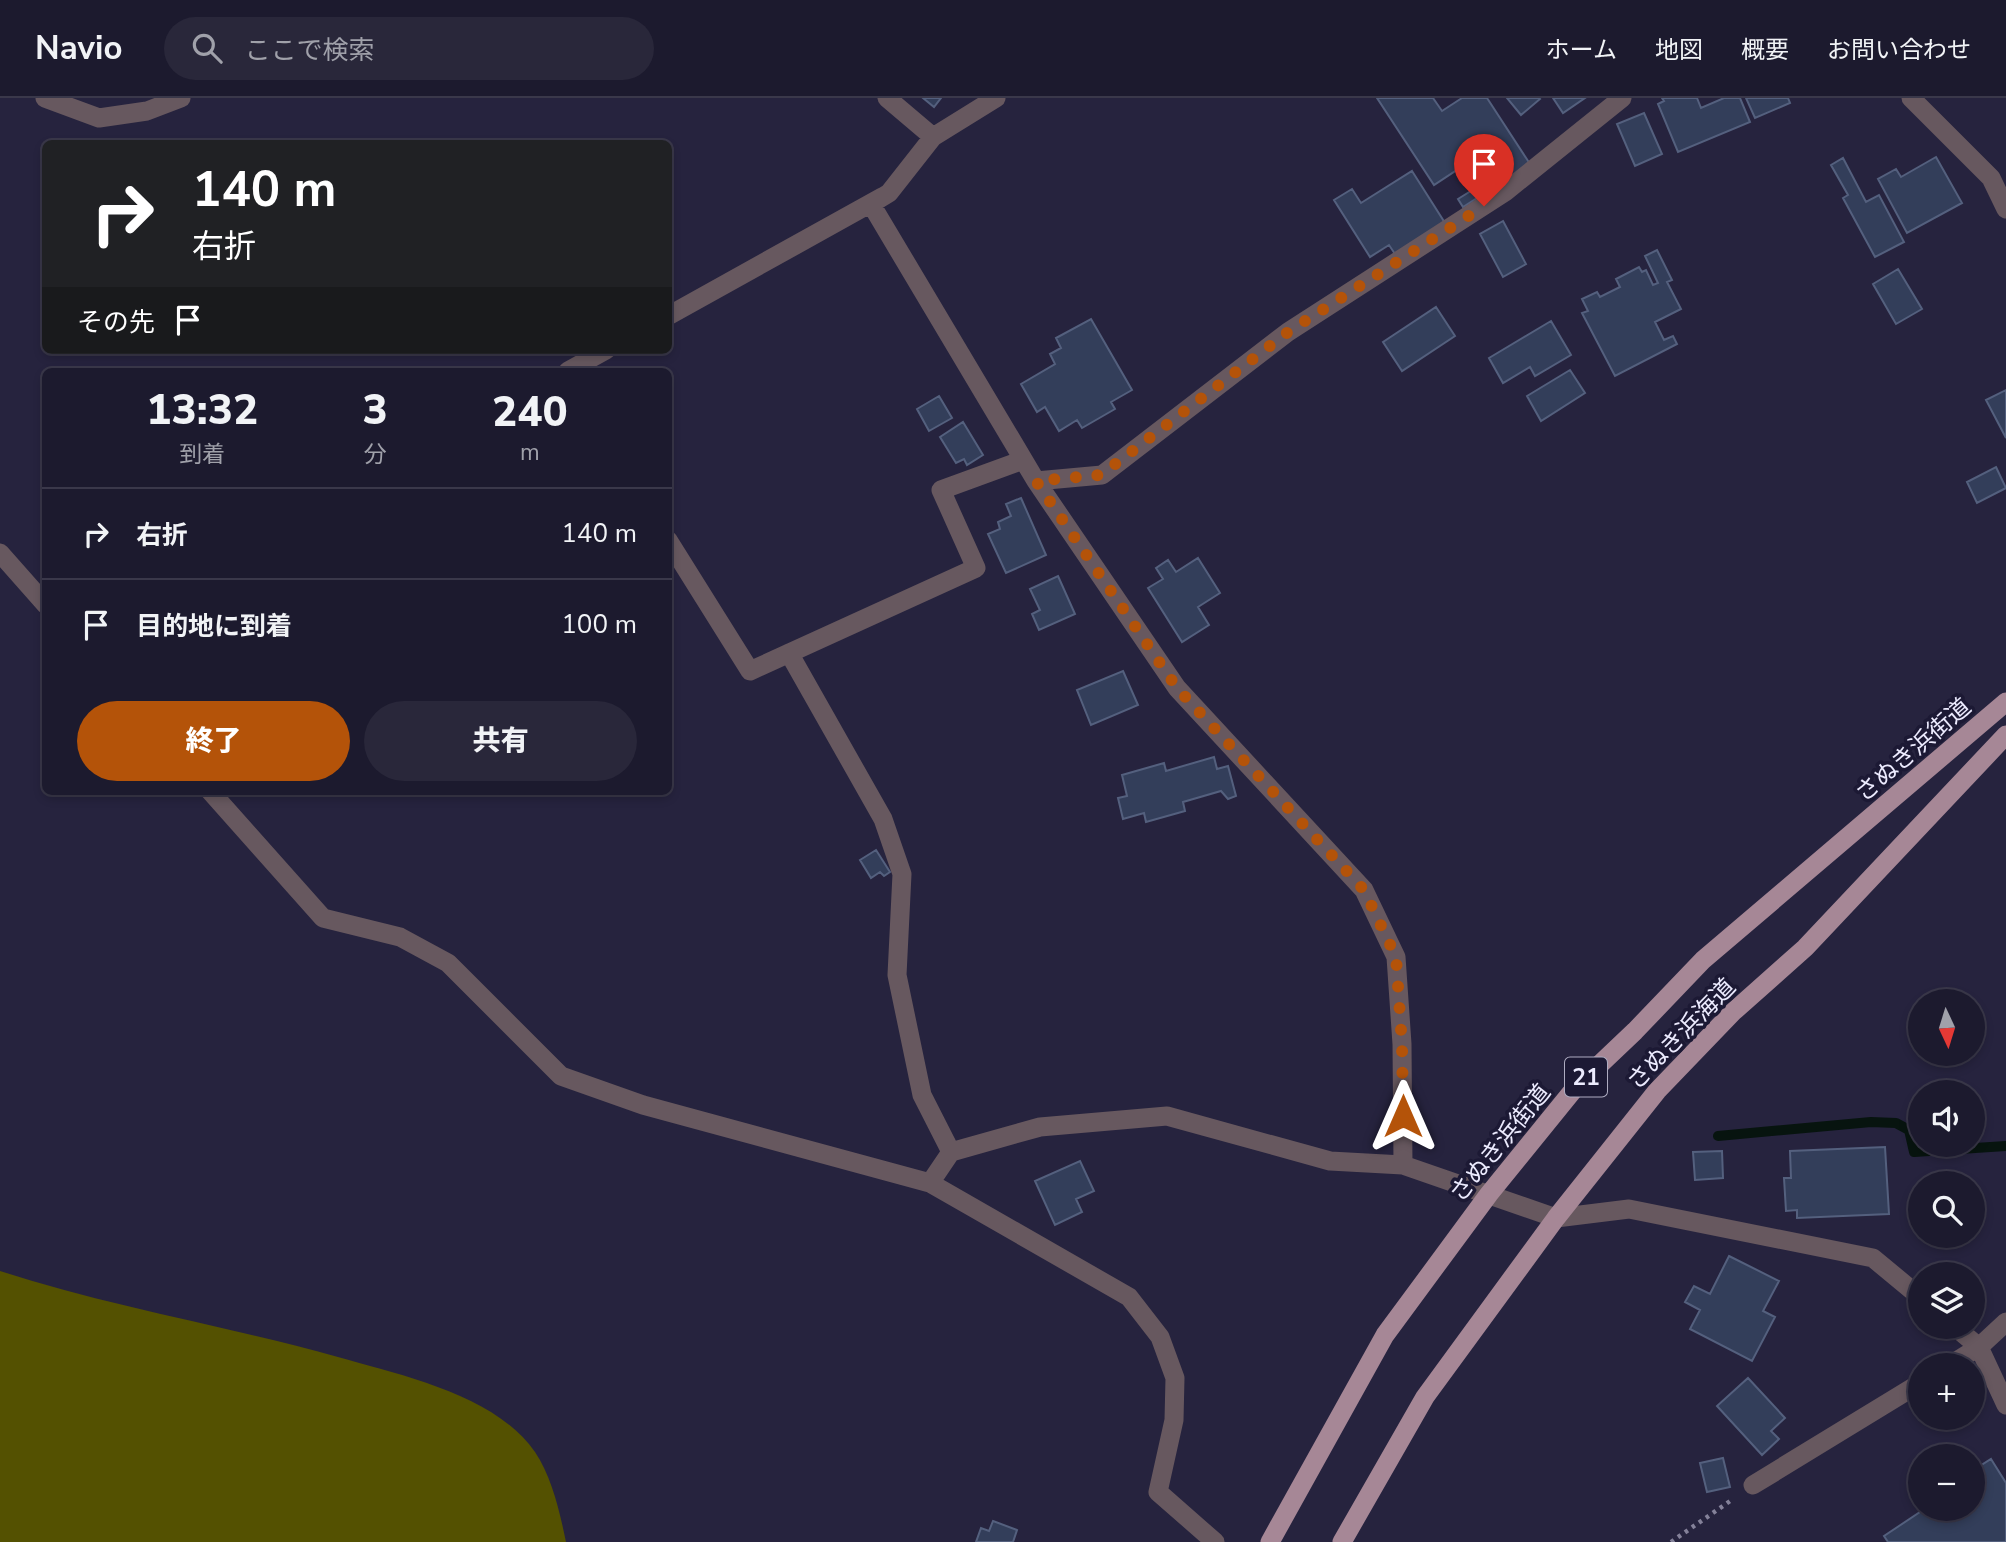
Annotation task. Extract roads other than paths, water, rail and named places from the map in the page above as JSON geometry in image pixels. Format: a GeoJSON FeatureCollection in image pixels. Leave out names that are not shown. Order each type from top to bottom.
{"type":"FeatureCollection","features":[{"type":"Feature","properties":{"kind":"main road","name":"さぬき浜街道"},"geometry":{"type":"LineString","coordinates":[[1270,1542],[1385,1335],[1489,1194],[1575,1088],[1703,960],[2006,702]]}},
{"type":"Feature","properties":{"kind":"main road","name":"さぬき浜海道"},"geometry":{"type":"LineString","coordinates":[[1342,1542],[1426,1397],[1556,1218],[1657,1091],[1733,1012],[1805,948],[2006,735]]}},
{"type":"Feature","properties":{"kind":"street"},"geometry":{"type":"LineString","coordinates":[[45,98],[99,118],[147,111],[181,98]]}},
{"type":"Feature","properties":{"kind":"street"},"geometry":{"type":"LineString","coordinates":[[887,98],[933,137]]}},
{"type":"Feature","properties":{"kind":"street"},"geometry":{"type":"LineString","coordinates":[[996,98],[933,137],[889,193],[871,204],[1036,481],[1177,688],[1364,890],[1396,957],[1402,1044],[1403,1165]]}},
{"type":"Feature","properties":{"kind":"street"},"geometry":{"type":"LineString","coordinates":[[1036,481],[1101,475],[1288,332],[1505,192],[1622,98]]}},
{"type":"Feature","properties":{"kind":"street"},"geometry":{"type":"LineString","coordinates":[[1911,98],[1991,178],[2006,209]]}},
{"type":"Feature","properties":{"kind":"street"},"geometry":{"type":"LineString","coordinates":[[672,314],[889,193]]}},
{"type":"Feature","properties":{"kind":"street"},"geometry":{"type":"LineString","coordinates":[[573,368],[599,354]]}},
{"type":"Feature","properties":{"kind":"street"},"geometry":{"type":"LineString","coordinates":[[672,546],[750,671],[976,568],[941,489],[1023,460]]}},
{"type":"Feature","properties":{"kind":"street"},"geometry":{"type":"LineString","coordinates":[[0,553],[42,600]]}},
{"type":"Feature","properties":{"kind":"street"},"geometry":{"type":"LineString","coordinates":[[789,653],[883,819],[902,874],[897,975],[922,1095],[951,1152]]}},
{"type":"Feature","properties":{"kind":"street"},"geometry":{"type":"LineString","coordinates":[[214,795],[323,918],[400,937],[447,963],[561,1076],[643,1105],[930,1182],[1129,1297],[1160,1337],[1175,1378],[1174,1420],[1158,1492],[1211,1540]]}},
{"type":"Feature","properties":{"kind":"street"},"geometry":{"type":"LineString","coordinates":[[930,1182],[951,1152],[1040,1127],[1167,1115],[1330,1161],[1403,1165],[1556,1218],[1629,1209],[1873,1258],[1908,1287]]}},
{"type":"Feature","properties":{"kind":"street"},"geometry":{"type":"LineString","coordinates":[[1969,1353],[2006,1322]]}},
{"type":"Feature","properties":{"kind":"street"},"geometry":{"type":"LineString","coordinates":[[1969,1339],[1979,1347],[2006,1405]]}},
{"type":"Feature","properties":{"kind":"street"},"geometry":{"type":"LineString","coordinates":[[1754,1485],[1908,1390]]}},
{"type":"Feature","properties":{"kind":"waterway"},"geometry":{"type":"LineString","coordinates":[[1718,1136],[1871,1122],[1896,1123],[1909,1130],[1914,1152],[2006,1146]]}}]}
